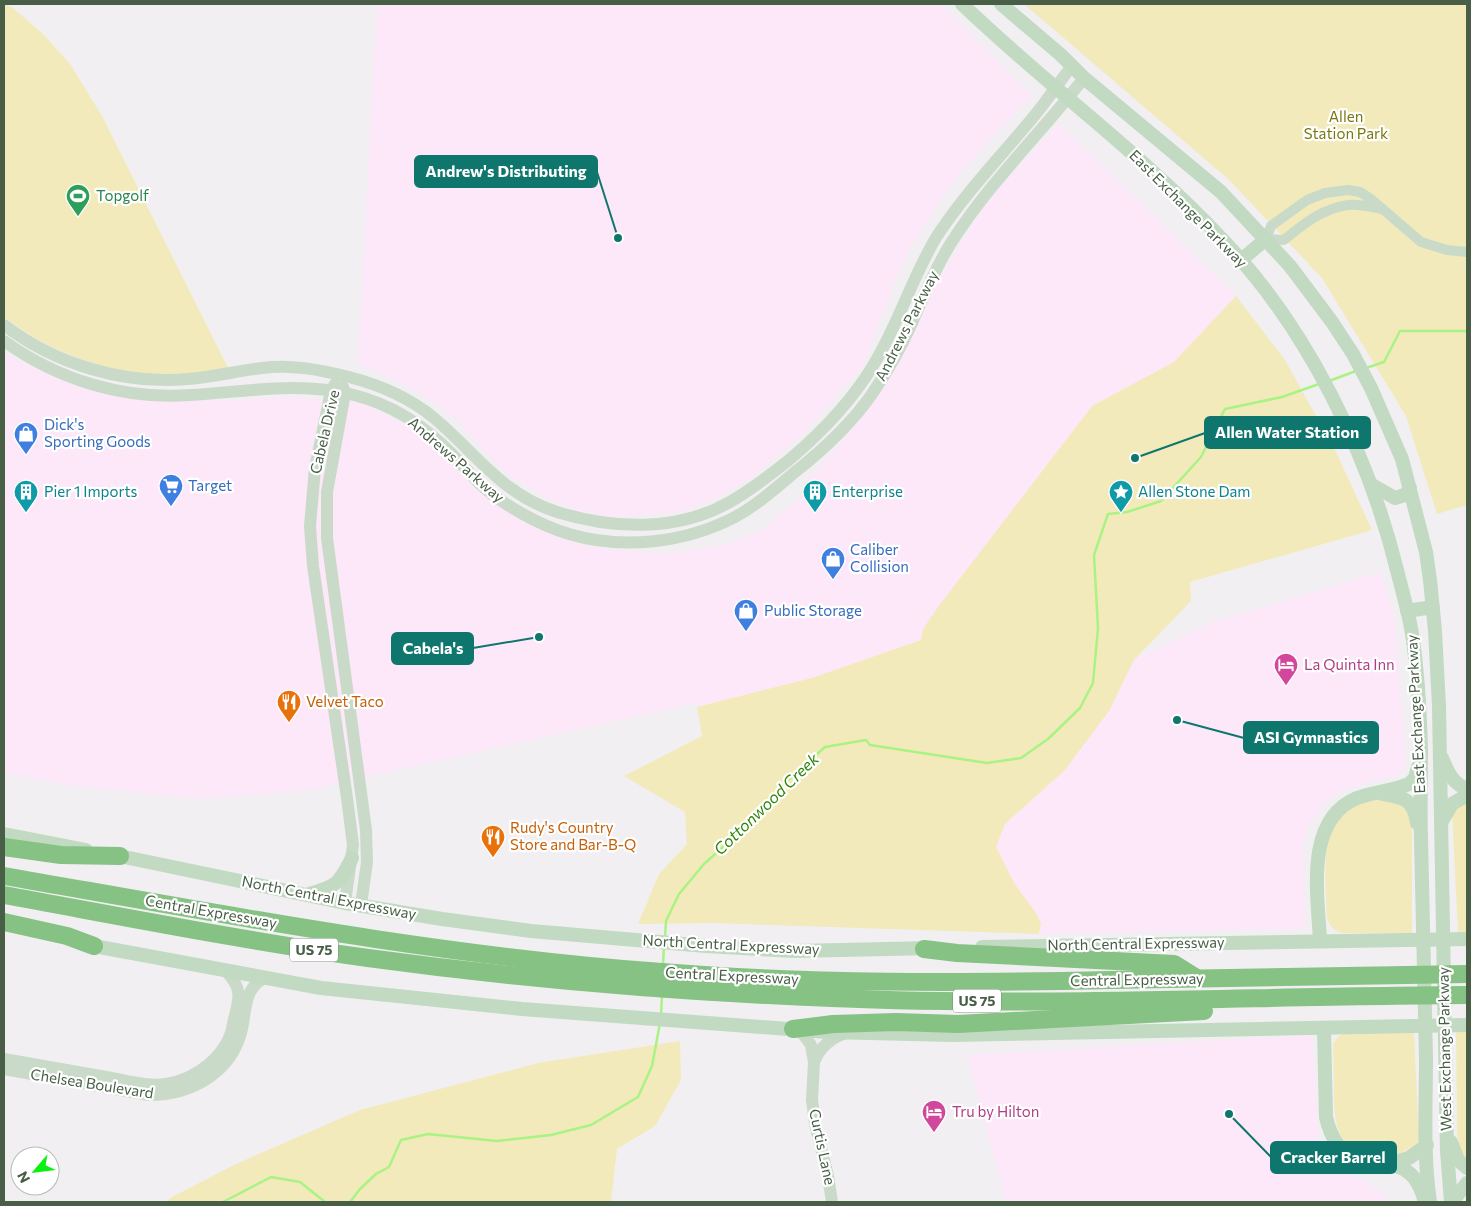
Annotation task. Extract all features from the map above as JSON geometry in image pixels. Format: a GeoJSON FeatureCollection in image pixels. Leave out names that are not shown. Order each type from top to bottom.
{"type":"FeatureCollection","features":[{"type":"Feature","properties":{"kind":"highway"},"geometry":{"type":"LineString","coordinates":[[4,846],[61,855],[120,856]]}},
{"type":"Feature","properties":{"kind":"highway","name":"Central Expressway"},"geometry":{"type":"LineString","coordinates":[[4,876],[336,933],[623,977]]}},
{"type":"Feature","properties":{"kind":"highway","name":"Central Expressway"},"geometry":{"type":"LineString","coordinates":[[4,895],[274,943],[486,973],[623,977],[906,1001],[1058,1001],[1467,994]]}},
{"type":"Feature","properties":{"kind":"highway"},"geometry":{"type":"LineString","coordinates":[[4,922],[67,936],[94,946]]}},
{"type":"Feature","properties":{"kind":"highway"},"geometry":{"type":"LineString","coordinates":[[924,949],[957,953],[1174,964],[1199,979]]}},
{"type":"Feature","properties":{"kind":"highway","name":"Central Expressway"},"geometry":{"type":"LineString","coordinates":[[702,983],[812,980],[962,982],[1467,974]]}},
{"type":"Feature","properties":{"kind":"highway"},"geometry":{"type":"LineString","coordinates":[[793,1029],[833,1024],[896,1022],[958,1024],[1206,1010],[1253,998]]}},
{"type":"Feature","properties":{"kind":"main road","name":"East Exchange Parkway"},"geometry":{"type":"LineString","coordinates":[[962,4],[987,28],[1168,185],[1242,260],[1301,343],[1353,440],[1372,485],[1386,528],[1412,632],[1421,751],[1422,900]]}},
{"type":"Feature","properties":{"kind":"main road","name":"East Exchange Parkway"},"geometry":{"type":"LineString","coordinates":[[1001,4],[1084,78],[1221,192],[1290,266],[1332,322],[1366,380],[1402,459],[1426,552],[1433,607],[1439,706],[1442,896]]}},
{"type":"Feature","properties":{"kind":"main road"},"geometry":{"type":"LineString","coordinates":[[1242,260],[1266,239]]}},
{"type":"Feature","properties":{"kind":"main road"},"geometry":{"type":"LineString","coordinates":[[1372,485],[1394,498],[1401,498],[1410,488]]}},
{"type":"Feature","properties":{"kind":"main road"},"geometry":{"type":"LineString","coordinates":[[1407,611],[1433,607]]}},
{"type":"Feature","properties":{"kind":"main road"},"geometry":{"type":"LineString","coordinates":[[1320,941],[1318,854],[1327,826],[1344,806],[1357,798],[1409,784],[1415,778],[1418,771],[1421,751]]}},
{"type":"Feature","properties":{"kind":"main road"},"geometry":{"type":"LineString","coordinates":[[1439,752],[1454,782],[1467,789]]}},
{"type":"Feature","properties":{"kind":"main road"},"geometry":{"type":"LineString","coordinates":[[1377,793],[1399,797],[1411,804],[1415,812],[1421,837]]}},
{"type":"Feature","properties":{"kind":"main road"},"geometry":{"type":"LineString","coordinates":[[1441,822],[1452,804],[1467,795]]}},
{"type":"Feature","properties":{"kind":"main road","name":"North Central Expressway"},"geometry":{"type":"LineString","coordinates":[[4,834],[305,895],[516,930],[706,946],[795,951],[1467,939]]}},
{"type":"Feature","properties":{"kind":"main road"},"geometry":{"type":"LineString","coordinates":[[305,895],[327,889],[339,882],[352,858]]}},
{"type":"Feature","properties":{"kind":"main road","name":"West Exchange Parkway"},"geometry":{"type":"LineString","coordinates":[[1442,896],[1448,1179],[1452,1202]]}},
{"type":"Feature","properties":{"kind":"main road","name":"West Exchange Parkway"},"geometry":{"type":"LineString","coordinates":[[1422,900],[1430,1202]]}},
{"type":"Feature","properties":{"kind":"main road"},"geometry":{"type":"LineString","coordinates":[[4,931],[321,988],[454,1003],[846,1033],[952,1035],[1467,1025]]}},
{"type":"Feature","properties":{"kind":"main road"},"geometry":{"type":"LineString","coordinates":[[1324,1029],[1326,1117],[1329,1129],[1339,1145],[1352,1157],[1362,1162],[1386,1164],[1404,1169],[1410,1173],[1416,1180],[1426,1202]]}},
{"type":"Feature","properties":{"kind":"main road"},"geometry":{"type":"LineString","coordinates":[[1447,1130],[1458,1160],[1467,1168]]}},
{"type":"Feature","properties":{"kind":"main road"},"geometry":{"type":"LineString","coordinates":[[1386,1164],[1409,1158],[1427,1145]]}},
{"type":"Feature","properties":{"kind":"main road"},"geometry":{"type":"LineString","coordinates":[[1452,1202],[1467,1183]]}},
{"type":"Feature","properties":{"kind":"street","name":"Andrews Parkway"},"geometry":{"type":"LineString","coordinates":[[4,324],[35,346],[73,363],[116,375],[145,380],[188,379],[265,367],[295,367],[320,370],[364,381],[413,403],[438,422],[491,474],[513,490],[544,506],[593,521],[633,526],[681,521],[725,505],[764,480],[806,445],[845,406],[861,385],[876,360],[898,318],[917,272],[946,224],[974,186],[1037,113],[1072,66]]}},
{"type":"Feature","properties":{"kind":"street","name":"Andrews Parkway"},"geometry":{"type":"LineString","coordinates":[[4,341],[28,357],[69,377],[103,389],[143,395],[189,396],[293,387],[345,393],[386,405],[409,417],[425,429],[482,486],[511,507],[550,527],[568,534],[593,539],[634,543],[685,537],[733,518],[771,492],[816,456],[854,416],[870,396],[900,347],[932,277],[958,233],[990,190],[1084,78]]}},
{"type":"Feature","properties":{"kind":"street"},"geometry":{"type":"LineString","coordinates":[[1382,209],[1360,205],[1341,206],[1314,217],[1284,240],[1266,239],[1271,226],[1295,207],[1325,193],[1348,190],[1360,192],[1371,198],[1421,242],[1447,250],[1467,252]]}},
{"type":"Feature","properties":{"kind":"street"},"geometry":{"type":"LineString","coordinates":[[946,224],[958,233]]}},
{"type":"Feature","properties":{"kind":"street"},"geometry":{"type":"LineString","coordinates":[[898,318],[912,324]]}},
{"type":"Feature","properties":{"kind":"street"},"geometry":{"type":"LineString","coordinates":[[28,357],[35,346]]}},
{"type":"Feature","properties":{"kind":"street","name":"Cabela Drive"},"geometry":{"type":"LineString","coordinates":[[340,375],[331,391],[315,468],[310,526],[313,566],[353,845],[345,902]]}},
{"type":"Feature","properties":{"kind":"street","name":"Cabela Drive"},"geometry":{"type":"LineString","coordinates":[[340,375],[345,393],[327,492],[326,538],[366,830],[367,862],[361,905]]}},
{"type":"Feature","properties":{"kind":"street"},"geometry":{"type":"LineString","coordinates":[[806,445],[816,456]]}},
{"type":"Feature","properties":{"kind":"street"},"geometry":{"type":"LineString","coordinates":[[467,470],[472,468],[478,471],[500,490],[528,507],[544,506]]}},
{"type":"Feature","properties":{"kind":"street"},"geometry":{"type":"LineString","coordinates":[[633,526],[634,543]]}},
{"type":"Feature","properties":{"kind":"street","name":"Chelsea Boulevard"},"geometry":{"type":"LineString","coordinates":[[4,1059],[152,1085],[190,1077],[212,1062],[222,1049],[232,1029],[239,992],[235,981],[226,972]]}},
{"type":"Feature","properties":{"kind":"street","name":"Chelsea Boulevard"},"geometry":{"type":"LineString","coordinates":[[4,1069],[149,1095],[163,1095],[195,1087],[223,1066],[232,1052],[241,1031],[248,993],[256,982],[264,978]]}},
{"type":"Feature","properties":{"kind":"street","name":"Curtis Lane"},"geometry":{"type":"LineString","coordinates":[[793,1029],[807,1038],[811,1045],[814,1062],[813,1108],[815,1124],[828,1176],[832,1202]]}},
{"type":"Feature","properties":{"kind":"street"},"geometry":{"type":"LineString","coordinates":[[814,1062],[818,1051],[826,1043],[846,1033]]}},
{"type":"Feature","properties":{"kind":"shaded area"},"geometry":{"type":"Polygon","coordinates":[[[377,4],[941,4],[1032,95],[963,170],[939,202],[911,247],[892,289],[864,364],[804,433],[750,479],[718,498],[680,512],[619,517],[579,511],[543,496],[506,473],[482,449],[459,421],[419,392],[358,363],[377,4]]]}},
{"type":"Feature","properties":{"kind":"shaded area"},"geometry":{"type":"Polygon","coordinates":[[[1059,123],[1236,296],[1174,362],[1092,406],[938,607],[923,629],[921,640],[812,678],[697,707],[695,703],[308,790],[201,799],[67,785],[4,773],[4,353],[42,370],[142,399],[238,400],[275,397],[364,403],[413,429],[478,490],[519,518],[557,537],[589,546],[653,554],[669,554],[728,544],[761,530],[815,486],[808,478],[835,450],[859,419],[938,280],[989,199],[1059,123]]]}},
{"type":"Feature","properties":{"kind":"shaded area"},"geometry":{"type":"Polygon","coordinates":[[[1381,572],[1395,621],[1406,760],[1400,776],[1380,779],[1343,790],[1326,802],[1308,826],[1303,844],[1305,929],[1039,934],[1041,924],[1036,913],[1014,883],[996,847],[1005,824],[1064,771],[1109,711],[1134,660],[1212,622],[1381,572]]]}},
{"type":"Feature","properties":{"kind":"shaded area"},"geometry":{"type":"Polygon","coordinates":[[[1312,1035],[1320,1155],[1341,1171],[1366,1181],[1393,1202],[1006,1202],[967,1055],[1312,1035]]]}},
{"type":"Feature","properties":{"kind":"green space","name":"Topgolf"},"geometry":{"type":"Polygon","coordinates":[[[4,4],[13,8],[42,33],[70,64],[102,116],[228,368],[179,375],[132,372],[109,367],[65,353],[44,343],[4,317],[4,4]]]}},
{"type":"Feature","properties":{"kind":"green space","name":"Allen Station Park"},"geometry":{"type":"Polygon","coordinates":[[[1024,4],[1467,4],[1467,505],[1437,514],[1406,416],[1322,278],[1228,179],[1024,4]]]}},
{"type":"Feature","properties":{"kind":"green space"},"geometry":{"type":"Polygon","coordinates":[[[1236,296],[1285,360],[1336,452],[1372,530],[1190,582],[1191,601],[1134,660],[1109,711],[1064,771],[1005,824],[996,847],[1014,883],[1036,913],[1041,924],[1039,934],[713,923],[638,924],[659,874],[687,844],[685,812],[624,776],[702,736],[697,707],[812,678],[921,640],[923,629],[938,607],[1092,406],[1174,362],[1236,296]]]}},
{"type":"Feature","properties":{"kind":"green space"},"geometry":{"type":"Polygon","coordinates":[[[1388,798],[1404,803],[1412,828],[1412,933],[1340,932],[1333,928],[1327,918],[1325,870],[1329,838],[1335,824],[1344,813],[1358,804],[1388,798]]]}},
{"type":"Feature","properties":{"kind":"green space"},"geometry":{"type":"Polygon","coordinates":[[[1467,799],[1467,932],[1458,932],[1452,813],[1467,799]]]}},
{"type":"Feature","properties":{"kind":"green space"},"geometry":{"type":"Polygon","coordinates":[[[1456,1029],[1467,1029],[1467,1160],[1460,1149],[1457,1133],[1456,1029]]]}},
{"type":"Feature","properties":{"kind":"green space"},"geometry":{"type":"Polygon","coordinates":[[[1347,1031],[1414,1031],[1419,1141],[1405,1151],[1383,1157],[1363,1154],[1345,1142],[1340,1133],[1335,1111],[1333,1044],[1338,1037],[1347,1031]]]}},
{"type":"Feature","properties":{"kind":"green space"},"geometry":{"type":"Polygon","coordinates":[[[680,1041],[681,1080],[655,1126],[617,1149],[611,1202],[167,1202],[170,1198],[238,1163],[360,1110],[538,1063],[680,1041]]]}},
{"type":"Feature","properties":{"kind":"waterway","name":"Cottonwood Creek"},"geometry":{"type":"LineString","coordinates":[[1366,368],[1384,362],[1400,331],[1467,331]]}},
{"type":"Feature","properties":{"kind":"waterway","name":"Cottonwood Creek"},"geometry":{"type":"LineString","coordinates":[[1329,381],[1356,371]]}},
{"type":"Feature","properties":{"kind":"waterway","name":"Cottonwood Creek"},"geometry":{"type":"LineString","coordinates":[[665,938],[666,921],[679,894],[704,864],[741,831],[787,781],[825,747],[866,740],[870,745],[987,763],[1021,758],[1048,739],[1080,708],[1093,683],[1098,628],[1094,555],[1108,514],[1127,512],[1161,501],[1201,457],[1225,409],[1282,397],[1319,384]]}},
{"type":"Feature","properties":{"kind":"waterway","name":"Cottonwood Creek"},"geometry":{"type":"LineString","coordinates":[[663,965],[664,946]]}},
{"type":"Feature","properties":{"kind":"waterway","name":"Cottonwood Creek"},"geometry":{"type":"LineString","coordinates":[[661,1015],[662,996]]}},
{"type":"Feature","properties":{"kind":"waterway","name":"Cottonwood Creek"},"geometry":{"type":"LineString","coordinates":[[350,1202],[360,1189],[376,1174],[389,1167],[401,1140],[428,1134],[497,1141],[551,1135],[591,1125],[638,1097],[652,1066],[660,1023]]}},
{"type":"Feature","properties":{"kind":"waterway","name":"Cottonwood Creek"},"geometry":{"type":"LineString","coordinates":[[223,1202],[271,1177],[300,1182],[325,1202]]}},
{"type":"Feature","properties":{"kind":"place","name":"Topgolf"},"geometry":{"type":"Point","coordinates":[78,217]}},
{"type":"Feature","properties":{"kind":"place","name":"Andrew's Distributing"},"geometry":{"type":"Point","coordinates":[618,238]}},
{"type":"Feature","properties":{"kind":"place","name":"Dick's Sporting Goods"},"geometry":{"type":"Point","coordinates":[26,455]}},
{"type":"Feature","properties":{"kind":"place","name":"Allen Water Station"},"geometry":{"type":"Point","coordinates":[1135,458]}},
{"type":"Feature","properties":{"kind":"place","name":"Target"},"geometry":{"type":"Point","coordinates":[171,507]}},
{"type":"Feature","properties":{"kind":"place","name":"Pier 1 Imports"},"geometry":{"type":"Point","coordinates":[26,513]}},
{"type":"Feature","properties":{"kind":"place","name":"Enterprise"},"geometry":{"type":"Point","coordinates":[815,513]}},
{"type":"Feature","properties":{"kind":"place","name":"Allen Stone Dam"},"geometry":{"type":"Point","coordinates":[1121,513]}},
{"type":"Feature","properties":{"kind":"place","name":"Caliber Collision"},"geometry":{"type":"Point","coordinates":[833,580]}},
{"type":"Feature","properties":{"kind":"place","name":"Public Storage"},"geometry":{"type":"Point","coordinates":[746,632]}},
{"type":"Feature","properties":{"kind":"place","name":"Cabela's"},"geometry":{"type":"Point","coordinates":[539,637]}},
{"type":"Feature","properties":{"kind":"place","name":"La Quinta Inn"},"geometry":{"type":"Point","coordinates":[1286,686]}},
{"type":"Feature","properties":{"kind":"place","name":"ASI Gymnastics"},"geometry":{"type":"Point","coordinates":[1177,720]}},
{"type":"Feature","properties":{"kind":"place","name":"Velvet Taco"},"geometry":{"type":"Point","coordinates":[289,723]}},
{"type":"Feature","properties":{"kind":"place","name":"Rudy's Country Store and Bar-B-Q"},"geometry":{"type":"Point","coordinates":[493,858]}},
{"type":"Feature","properties":{"kind":"place","name":"Cracker Barrel"},"geometry":{"type":"Point","coordinates":[1229,1114]}},
{"type":"Feature","properties":{"kind":"place","name":"Tru by Hilton"},"geometry":{"type":"Point","coordinates":[934,1133]}}]}
